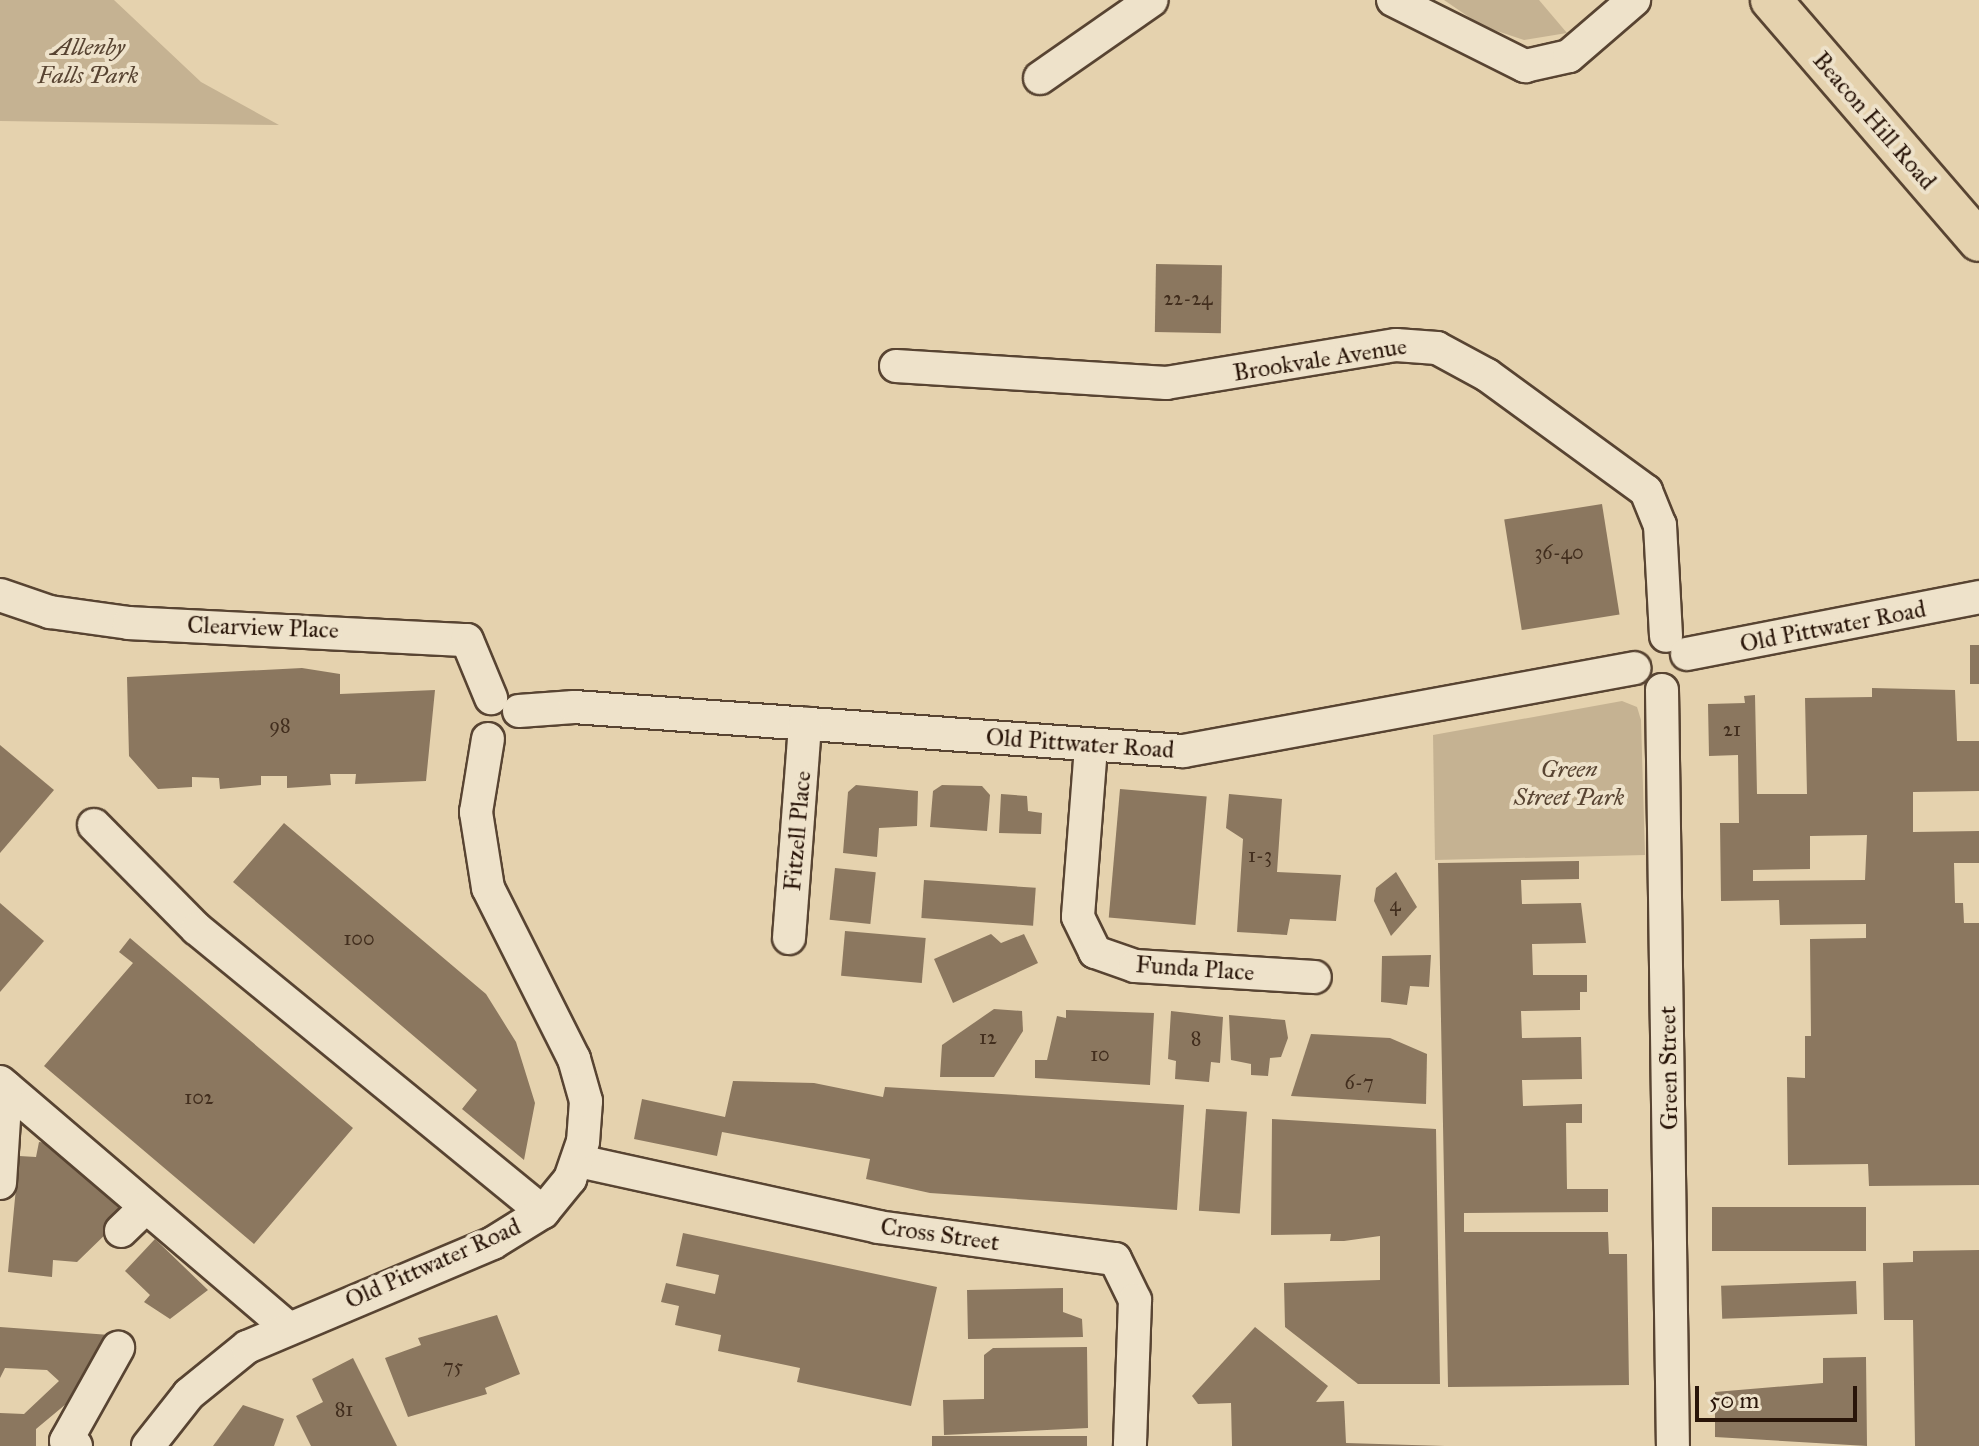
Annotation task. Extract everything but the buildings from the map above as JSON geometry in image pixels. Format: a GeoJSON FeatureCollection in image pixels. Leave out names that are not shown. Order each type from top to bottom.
{"type":"FeatureCollection","features":[{"type":"Feature","properties":{"kind":"main road","name":"Beacon Hill Road"},"geometry":{"type":"LineString","coordinates":[[1771,0],[1979,241]]}},
{"type":"Feature","properties":{"kind":"street"},"geometry":{"type":"LineString","coordinates":[[1040,78],[1152,0]]}},
{"type":"Feature","properties":{"kind":"street"},"geometry":{"type":"LineString","coordinates":[[1393,0],[1525,66],[1569,56],[1634,0]]}},
{"type":"Feature","properties":{"kind":"street","name":"Brookvale Avenue"},"geometry":{"type":"LineString","coordinates":[[896,366],[1166,383],[1396,345],[1437,348],[1487,375],[1646,491],[1660,525],[1676,645]]}},
{"type":"Feature","properties":{"kind":"street","name":"Clearview Place"},"geometry":{"type":"LineString","coordinates":[[0,595],[85,618],[467,640],[505,705]]}},
{"type":"Feature","properties":{"kind":"street","name":"Old Pittwater Road"},"geometry":{"type":"LineString","coordinates":[[1676,645],[1979,597]]}},
{"type":"Feature","properties":{"kind":"street"},"geometry":{"type":"LineString","coordinates":[[1641,643],[1676,645],[1683,678],[1662,690],[1644,684],[1634,668],[1641,643]]}},
{"type":"Feature","properties":{"kind":"street","name":"Old Pittwater Road"},"geometry":{"type":"LineString","coordinates":[[148,1446],[216,1369],[286,1326],[493,1243],[543,1212],[579,1161],[586,1121],[581,1079],[503,930],[482,864],[476,786],[488,739],[476,717],[505,705],[574,707],[1091,747],[1183,751],[1243,745],[1634,668]]}},
{"type":"Feature","properties":{"kind":"street","name":"Green Street"},"geometry":{"type":"LineString","coordinates":[[1662,690],[1673,1446]]}},
{"type":"Feature","properties":{"kind":"street","name":"Fitzell Place"},"geometry":{"type":"LineString","coordinates":[[789,938],[805,724]]}},
{"type":"Feature","properties":{"kind":"street","name":"Funda Place"},"geometry":{"type":"LineString","coordinates":[[1091,747],[1078,917],[1095,952],[1135,966],[1315,977]]}},
{"type":"Feature","properties":{"kind":"street"},"geometry":{"type":"LineString","coordinates":[[94,825],[197,929],[543,1212]]}},
{"type":"Feature","properties":{"kind":"street"},"geometry":{"type":"LineString","coordinates":[[0,1183],[3,1085]]}},
{"type":"Feature","properties":{"kind":"street"},"geometry":{"type":"LineString","coordinates":[[3,1085],[132,1220],[286,1326]]}},
{"type":"Feature","properties":{"kind":"street","name":"Cross Street"},"geometry":{"type":"LineString","coordinates":[[579,1161],[878,1227],[1115,1259],[1135,1300],[1130,1446]]}},
{"type":"Feature","properties":{"kind":"street"},"geometry":{"type":"LineString","coordinates":[[68,1444],[118,1348]]}},
{"type":"Feature","properties":{"kind":"green space","name":"Allenby Falls Park"},"geometry":{"type":"Polygon","coordinates":[[[0,0],[114,0],[201,82],[279,125],[0,121],[0,0]]]}},
{"type":"Feature","properties":{"kind":"green space"},"geometry":{"type":"Polygon","coordinates":[[[1444,0],[1539,0],[1567,33],[1524,40],[1482,26],[1444,0]]]}},
{"type":"Feature","properties":{"kind":"green space","name":"Green Street Park"},"geometry":{"type":"Polygon","coordinates":[[[1622,701],[1637,707],[1641,720],[1645,855],[1435,860],[1433,735],[1622,701]]]}}]}
